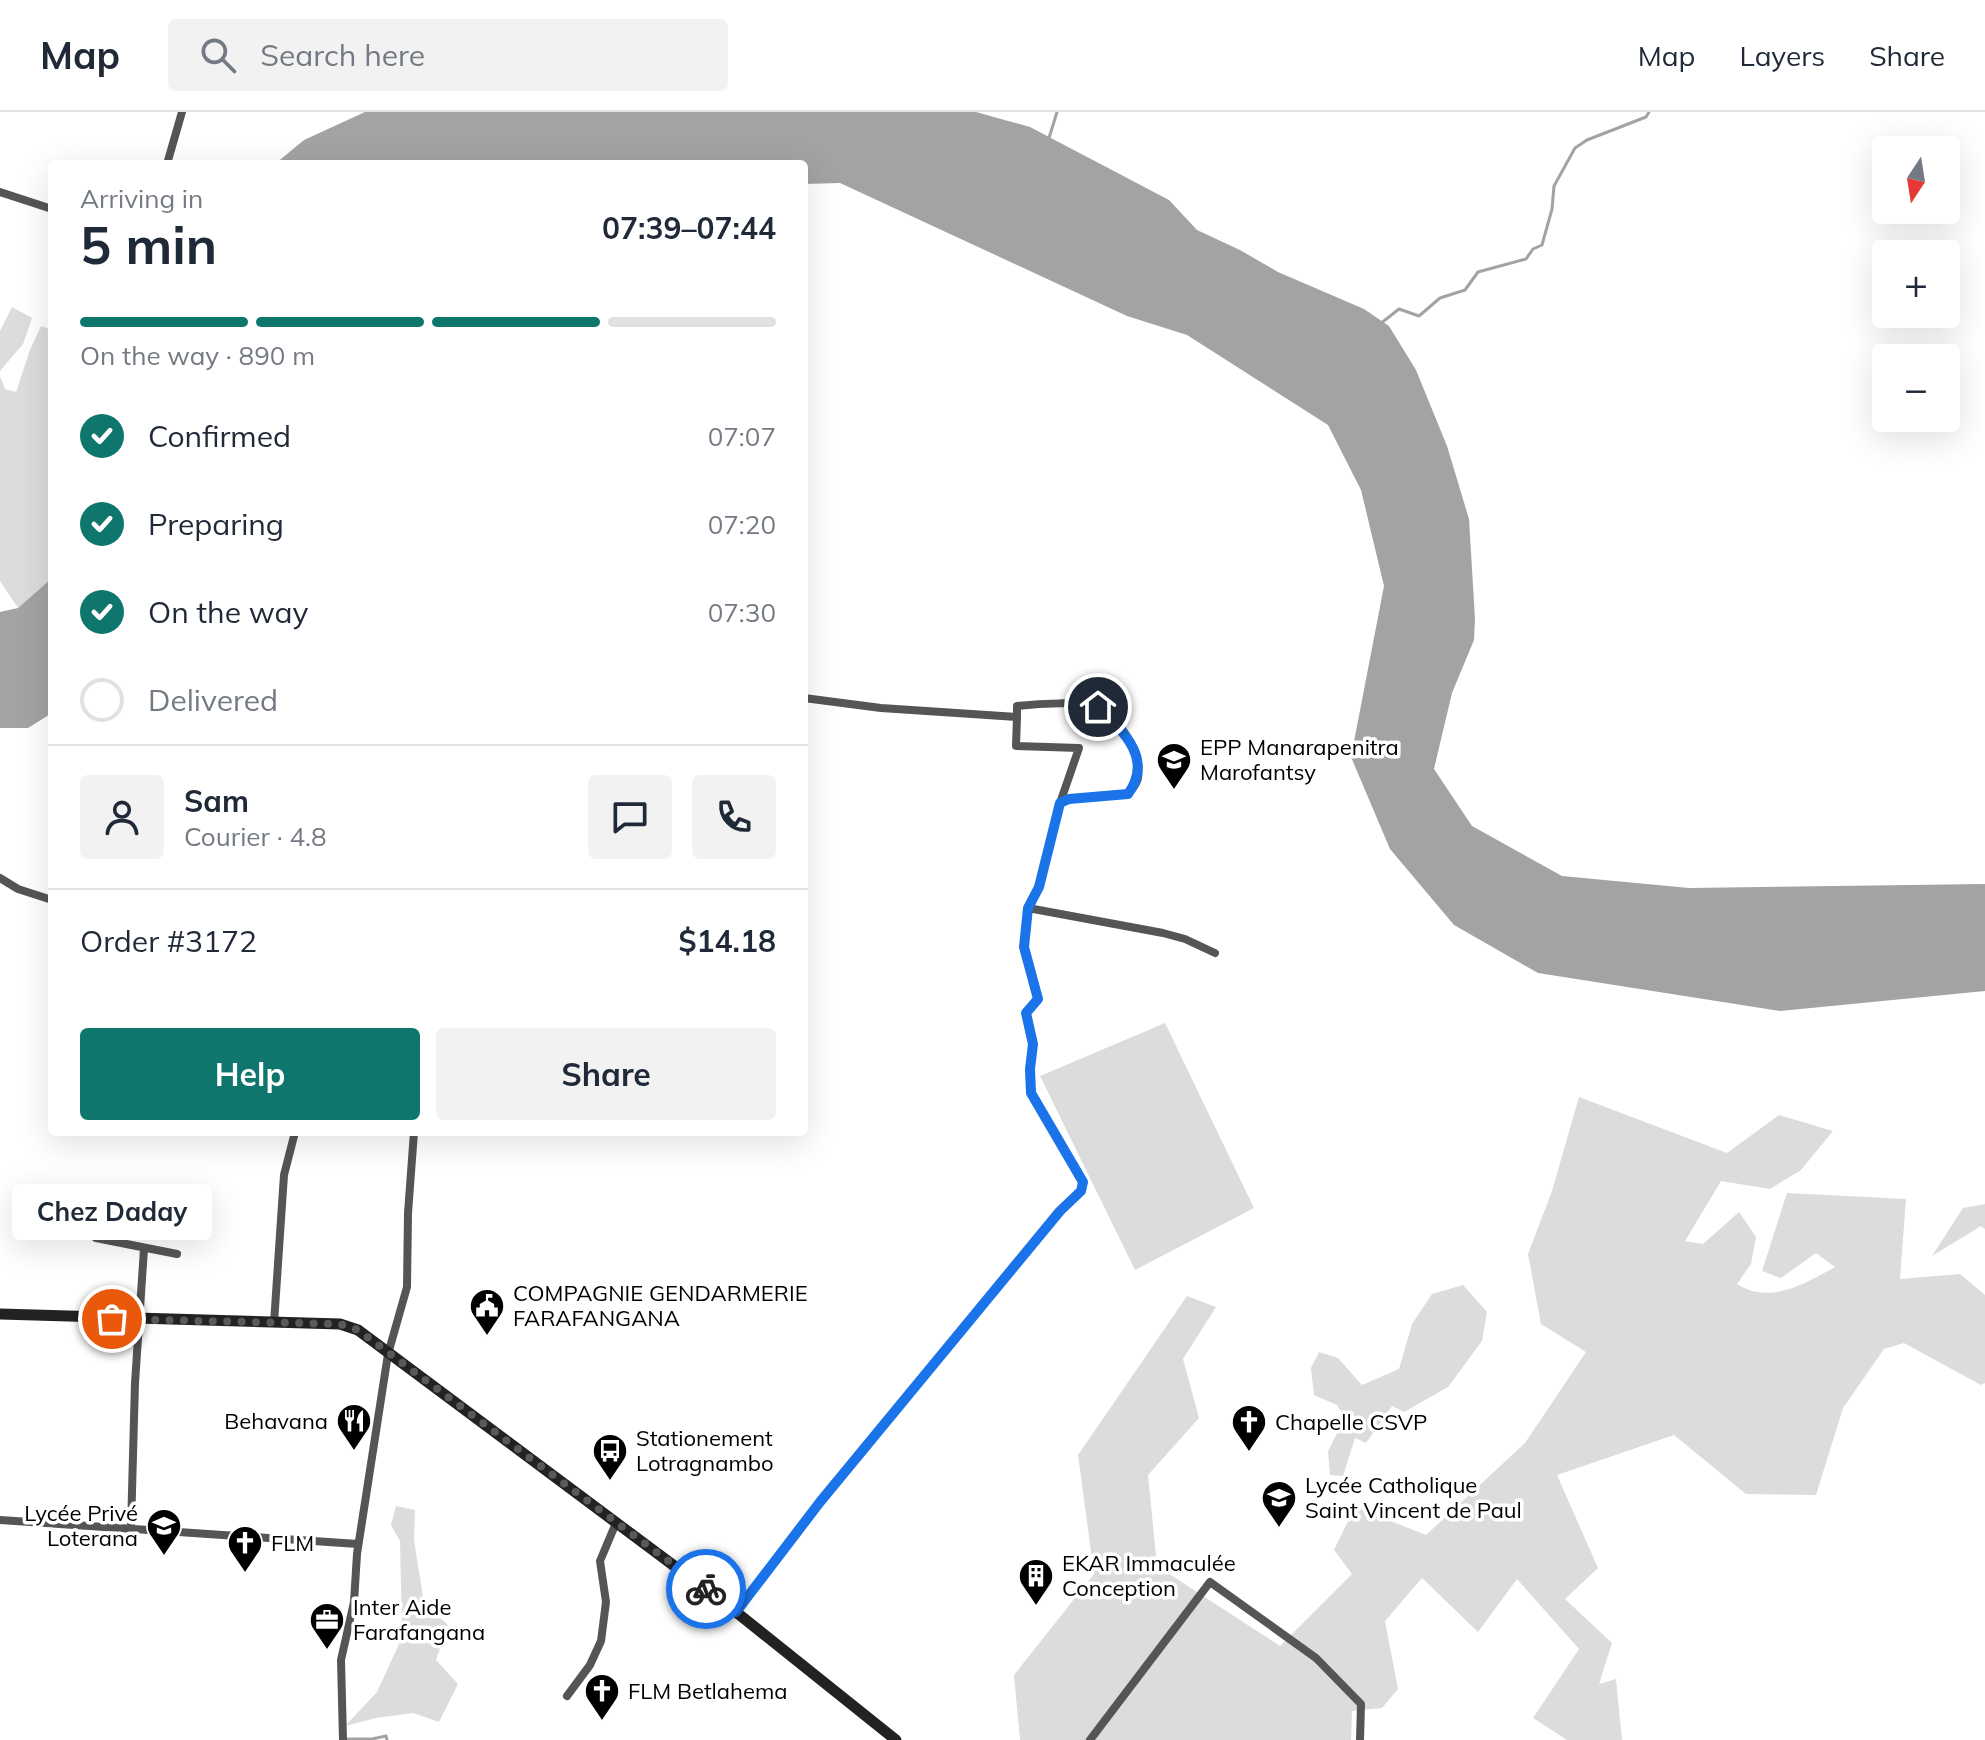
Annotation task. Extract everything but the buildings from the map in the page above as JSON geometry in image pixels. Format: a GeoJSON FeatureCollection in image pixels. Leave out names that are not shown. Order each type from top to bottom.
{"type":"FeatureCollection","features":[{"type":"Feature","properties":{"kind":"main road"},"geometry":{"type":"LineString","coordinates":[[0,1314],[340,1324],[358,1330],[736,1612],[896,1740]]}},
{"type":"Feature","properties":{"kind":"street"},"geometry":{"type":"LineString","coordinates":[[168,160],[182,112]]}},
{"type":"Feature","properties":{"kind":"street"},"geometry":{"type":"LineString","coordinates":[[0,192],[48,208]]}},
{"type":"Feature","properties":{"kind":"street"},"geometry":{"type":"LineString","coordinates":[[808,699],[881,708],[1017,717]]}},
{"type":"Feature","properties":{"kind":"street"},"geometry":{"type":"LineString","coordinates":[[736,1612],[820,1502],[1060,1211],[1081,1191],[1083,1182],[1072,1159],[1031,1093],[1033,1044],[1026,1013],[1038,999],[1024,947],[1028,908],[1039,887],[1060,803],[1079,748],[1016,746],[1017,706],[1051,703],[1098,707],[1124,732],[1138,758],[1138,781],[1128,794],[1069,799],[1060,803]]}},
{"type":"Feature","properties":{"kind":"street"},"geometry":{"type":"LineString","coordinates":[[0,878],[18,889],[48,899]]}},
{"type":"Feature","properties":{"kind":"street"},"geometry":{"type":"LineString","coordinates":[[1028,908],[1163,933],[1215,953]]}},
{"type":"Feature","properties":{"kind":"street"},"geometry":{"type":"LineString","coordinates":[[274,1323],[284,1175],[294,1136]]}},
{"type":"Feature","properties":{"kind":"street"},"geometry":{"type":"LineString","coordinates":[[343,1740],[341,1660],[354,1602],[358,1544],[388,1354],[407,1287],[414,1136]]}},
{"type":"Feature","properties":{"kind":"street"},"geometry":{"type":"LineString","coordinates":[[96,1238],[177,1254]]}},
{"type":"Feature","properties":{"kind":"street"},"geometry":{"type":"LineString","coordinates":[[131,1528],[135,1383],[144,1249]]}},
{"type":"Feature","properties":{"kind":"street"},"geometry":{"type":"LineString","coordinates":[[0,1520],[358,1544]]}},
{"type":"Feature","properties":{"kind":"street"},"geometry":{"type":"LineString","coordinates":[[567,1696],[590,1665],[601,1641],[606,1602],[600,1561],[616,1523]]}},
{"type":"Feature","properties":{"kind":"street"},"geometry":{"type":"LineString","coordinates":[[1090,1740],[1210,1582],[1316,1658],[1361,1704],[1360,1740]]}},
{"type":"Feature","properties":{"kind":"shaded area"},"geometry":{"type":"Polygon","coordinates":[[[365,112],[976,112],[1030,127],[1169,200],[1197,230],[1278,272],[1364,309],[1389,326],[1416,370],[1447,446],[1469,519],[1474,640],[1452,693],[1434,769],[1472,826],[1562,876],[1689,888],[1985,884],[1985,991],[1780,1011],[1538,973],[1454,925],[1390,849],[1351,757],[1384,586],[1361,490],[1328,425],[1187,335],[1127,316],[840,183],[808,184],[808,160],[280,160],[304,140],[365,112]]]}},
{"type":"Feature","properties":{"kind":"shaded area"},"geometry":{"type":"Polygon","coordinates":[[[12,307],[32,318],[23,344],[0,371],[0,331],[12,307]]]}},
{"type":"Feature","properties":{"kind":"shaded area"},"geometry":{"type":"Polygon","coordinates":[[[41,326],[48,329],[48,582],[18,608],[0,581],[0,376],[5,389],[16,392],[41,326]]]}},
{"type":"Feature","properties":{"kind":"shaded area"},"geometry":{"type":"Polygon","coordinates":[[[48,582],[48,716],[28,728],[0,728],[0,612],[18,608],[48,582]]]}},
{"type":"Feature","properties":{"kind":"shaded area"},"geometry":{"type":"Polygon","coordinates":[[[1165,1023],[1254,1208],[1135,1270],[1040,1076],[1165,1023]]]}},
{"type":"Feature","properties":{"kind":"shaded area"},"geometry":{"type":"Polygon","coordinates":[[[1579,1097],[1727,1153],[1779,1115],[1833,1131],[1801,1170],[1770,1189],[1721,1181],[1685,1241],[1703,1244],[1739,1212],[1756,1237],[1751,1264],[1737,1284],[1762,1293],[1787,1290],[1835,1267],[1816,1253],[1781,1278],[1762,1271],[1787,1193],[1906,1199],[1900,1279],[1960,1274],[1985,1295],[1985,1383],[1981,1385],[1904,1343],[1884,1349],[1843,1408],[1816,1495],[1746,1494],[1674,1435],[1557,1475],[1598,1568],[1565,1599],[1612,1643],[1599,1684],[1616,1679],[1622,1740],[1567,1740],[1533,1718],[1579,1649],[1517,1579],[1478,1632],[1422,1578],[1385,1621],[1398,1689],[1382,1708],[1352,1711],[1351,1740],[1020,1740],[1014,1675],[1094,1574],[1078,1455],[1187,1296],[1216,1307],[1183,1359],[1199,1418],[1148,1475],[1157,1566],[1280,1646],[1352,1574],[1334,1550],[1355,1507],[1426,1535],[1525,1443],[1586,1352],[1541,1324],[1528,1254],[1552,1191],[1579,1097]]]}},
{"type":"Feature","properties":{"kind":"shaded area"},"geometry":{"type":"Polygon","coordinates":[[[1985,1204],[1985,1229],[1981,1226],[1932,1256],[1963,1208],[1985,1204]]]}},
{"type":"Feature","properties":{"kind":"shaded area"},"geometry":{"type":"Polygon","coordinates":[[[1463,1285],[1487,1312],[1482,1341],[1448,1387],[1404,1412],[1392,1406],[1366,1443],[1355,1438],[1343,1476],[1330,1475],[1328,1451],[1345,1418],[1337,1405],[1314,1395],[1311,1368],[1319,1352],[1338,1358],[1362,1385],[1399,1369],[1412,1324],[1432,1294],[1463,1285]]]}},
{"type":"Feature","properties":{"kind":"shaded area"},"geometry":{"type":"Polygon","coordinates":[[[396,1506],[415,1510],[414,1540],[424,1603],[448,1625],[436,1660],[458,1684],[439,1722],[413,1713],[345,1726],[377,1692],[399,1644],[402,1628],[400,1541],[391,1525],[396,1506]]]}},
{"type":"Feature","properties":{"kind":"waterway"},"geometry":{"type":"LineString","coordinates":[[1049,138],[1057,112]]}},
{"type":"Feature","properties":{"kind":"waterway"},"geometry":{"type":"LineString","coordinates":[[1380,324],[1399,309],[1419,316],[1440,298],[1465,290],[1478,272],[1526,259],[1533,249],[1542,245],[1552,209],[1554,186],[1575,148],[1587,140],[1646,117],[1649,112]]}},
{"type":"Feature","properties":{"kind":"waterway"},"geometry":{"type":"LineString","coordinates":[[347,1739],[386,1736],[387,1740]]}},
{"type":"Feature","properties":{"kind":"way so far"},"geometry":{"type":"LineString","coordinates":[[112,1319],[340,1324],[358,1330],[706,1589]]}},
{"type":"Feature","properties":{"kind":"place","name":"EPP Manarapenitra Marofantsy"},"geometry":{"type":"Point","coordinates":[1174,791]}},
{"type":"Feature","properties":{"kind":"place","name":"Chez Daday"},"geometry":{"type":"Point","coordinates":[112,1319]}},
{"type":"Feature","properties":{"kind":"place","name":"COMPAGNIE GENDARMERIE FARAFANGANA"},"geometry":{"type":"Point","coordinates":[487,1337]}},
{"type":"Feature","properties":{"kind":"place","name":"Behavana"},"geometry":{"type":"Point","coordinates":[354,1452]}},
{"type":"Feature","properties":{"kind":"place","name":"Chapelle CSVP"},"geometry":{"type":"Point","coordinates":[1249,1453]}},
{"type":"Feature","properties":{"kind":"place","name":"Stationement Lotragnambo"},"geometry":{"type":"Point","coordinates":[610,1482]}},
{"type":"Feature","properties":{"kind":"place","name":"Lycée Catholique Saint Vincent de Paul"},"geometry":{"type":"Point","coordinates":[1279,1529]}},
{"type":"Feature","properties":{"kind":"place","name":"Lycée Privé Loterana"},"geometry":{"type":"Point","coordinates":[164,1557]}},
{"type":"Feature","properties":{"kind":"place","name":"FLM"},"geometry":{"type":"Point","coordinates":[245,1574]}},
{"type":"Feature","properties":{"kind":"place","name":"EKAR Immaculée Conception"},"geometry":{"type":"Point","coordinates":[1036,1607]}},
{"type":"Feature","properties":{"kind":"place","name":"Inter Aide Farafangana"},"geometry":{"type":"Point","coordinates":[327,1651]}},
{"type":"Feature","properties":{"kind":"place","name":"FLM Betlahema"},"geometry":{"type":"Point","coordinates":[602,1722]}},
{"type":"Feature","properties":{"kind":"route"},"geometry":{"type":"LineString","coordinates":[[706,1589],[736,1612],[820,1502],[1060,1211],[1081,1191],[1083,1182],[1072,1159],[1031,1093],[1033,1044],[1026,1013],[1038,999],[1024,947],[1028,908],[1039,887],[1060,803],[1069,799],[1128,794],[1138,781],[1138,758],[1124,732],[1098,707]]}}]}
